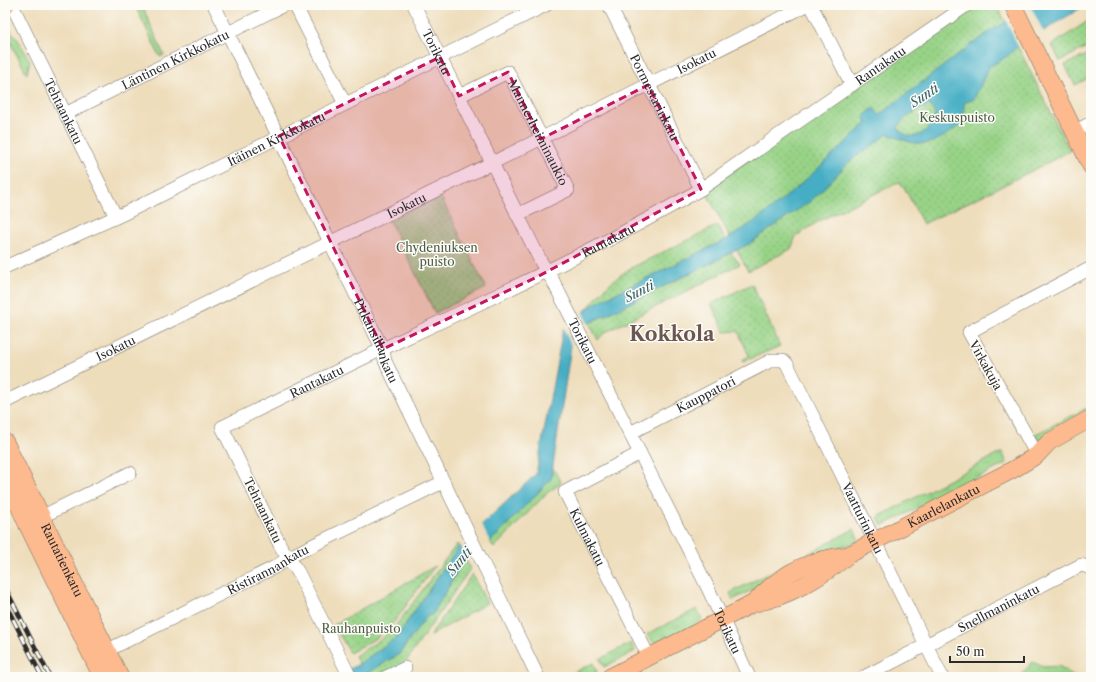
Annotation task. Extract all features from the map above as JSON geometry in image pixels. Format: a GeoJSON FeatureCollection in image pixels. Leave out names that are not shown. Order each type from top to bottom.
{"type":"FeatureCollection","features":[{"type":"Feature","properties":{"kind":"main road"},"geometry":{"type":"LineString","coordinates":[[1015,8],[1091,166]]}},
{"type":"Feature","properties":{"kind":"main road","name":"Kaarlelankatu"},"geometry":{"type":"LineString","coordinates":[[610,677],[754,603],[766,601],[786,593],[836,565],[848,555],[1014,469],[1037,454],[1049,442],[1091,418]]}},
{"type":"Feature","properties":{"kind":"main road","name":"Kaarlelankatu"},"geometry":{"type":"LineString","coordinates":[[1037,454],[1059,449],[1091,432]]}},
{"type":"Feature","properties":{"kind":"main road","name":"Rautatienkatu"},"geometry":{"type":"LineString","coordinates":[[5,442],[34,520],[100,654],[120,677]]}},
{"type":"Feature","properties":{"kind":"main road","name":"Rautatienkatu"},"geometry":{"type":"LineString","coordinates":[[5,474],[34,520]]}},
{"type":"Feature","properties":{"kind":"main road","name":"Rautatienkatu"},"geometry":{"type":"LineString","coordinates":[[100,654],[102,677]]}},
{"type":"Feature","properties":{"kind":"street","name":"Tehtaankatu"},"geometry":{"type":"LineString","coordinates":[[12,5],[116,217]]}},
{"type":"Feature","properties":{"kind":"street","name":"Pitkänsillankatu"},"geometry":{"type":"LineString","coordinates":[[214,5],[383,350],[385,361],[538,677]]}},
{"type":"Feature","properties":{"kind":"street","name":"Läntinen Kirkkokatu"},"geometry":{"type":"LineString","coordinates":[[65,114],[284,5]]}},
{"type":"Feature","properties":{"kind":"street"},"geometry":{"type":"LineString","coordinates":[[295,5],[345,104]]}},
{"type":"Feature","properties":{"kind":"street","name":"Torikatu"},"geometry":{"type":"LineString","coordinates":[[414,5],[517,215],[582,338],[723,619],[749,677]]}},
{"type":"Feature","properties":{"kind":"street","name":"Itäinen Kirkkokatu"},"geometry":{"type":"LineString","coordinates":[[5,267],[116,217],[546,5]]}},
{"type":"Feature","properties":{"kind":"street","name":"Pormestarinkatu"},"geometry":{"type":"LineString","coordinates":[[609,5],[701,189]]}},
{"type":"Feature","properties":{"kind":"street","name":"Isokatu"},"geometry":{"type":"LineString","coordinates":[[5,402],[542,139],[806,5]]}},
{"type":"Feature","properties":{"kind":"street"},"geometry":{"type":"LineString","coordinates":[[811,5],[852,85]]}},
{"type":"Feature","properties":{"kind":"street","name":"Rantakatu"},"geometry":{"type":"LineString","coordinates":[[222,427],[547,272],[701,189],[967,5]]}},
{"type":"Feature","properties":{"kind":"street","name":"Mannerheiminaukio"},"geometry":{"type":"LineString","coordinates":[[459,96],[508,72],[568,190],[517,215]]}},
{"type":"Feature","properties":{"kind":"street"},"geometry":{"type":"LineString","coordinates":[[1074,132],[1091,123]]}},
{"type":"Feature","properties":{"kind":"street","name":"Virkakuja"},"geometry":{"type":"LineString","coordinates":[[1037,454],[968,332],[1091,268]]}},
{"type":"Feature","properties":{"kind":"street","name":"Kauppatori"},"geometry":{"type":"LineString","coordinates":[[630,433],[772,360],[783,360]]}},
{"type":"Feature","properties":{"kind":"street","name":"Vaatturinkatu"},"geometry":{"type":"LineString","coordinates":[[783,360],[787,364],[927,644],[942,677]]}},
{"type":"Feature","properties":{"kind":"street","name":"Tehtaankatu"},"geometry":{"type":"LineString","coordinates":[[222,427],[288,559],[298,572],[347,672]]}},
{"type":"Feature","properties":{"kind":"street","name":"Kulmakatu"},"geometry":{"type":"LineString","coordinates":[[640,453],[565,492],[649,657]]}},
{"type":"Feature","properties":{"kind":"street"},"geometry":{"type":"LineString","coordinates":[[34,520],[130,473]]}},
{"type":"Feature","properties":{"kind":"street","name":"Ristirannankatu"},"geometry":{"type":"LineString","coordinates":[[100,654],[288,559],[295,554],[443,482]]}},
{"type":"Feature","properties":{"kind":"street","name":"Snellmaninkatu"},"geometry":{"type":"LineString","coordinates":[[864,677],[1081,565],[1091,568]]}},
{"type":"Feature","properties":{"kind":"street"},"geometry":{"type":"LineString","coordinates":[[386,677],[405,668]]}},
{"type":"Feature","properties":{"kind":"highlighted area"},"geometry":{"type":"Polygon","coordinates":[[[440,57],[459,96],[508,72],[541,139],[648,85],[701,189],[537,277],[383,349],[279,136],[440,57]]]}},
{"type":"Feature","properties":{"kind":"green space"},"geometry":{"type":"Polygon","coordinates":[[[135,5],[154,5],[144,10],[164,55],[160,57],[135,5]]]}},
{"type":"Feature","properties":{"kind":"green space","name":"Keskuspuisto"},"geometry":{"type":"Polygon","coordinates":[[[974,5],[997,5],[1070,151],[923,224],[905,189],[899,182],[821,220],[796,236],[791,249],[748,271],[705,190],[974,5]]]}},
{"type":"Feature","properties":{"kind":"green space"},"geometry":{"type":"Polygon","coordinates":[[[1091,19],[1091,45],[1060,61],[1052,45],[1091,19]]]}},
{"type":"Feature","properties":{"kind":"green space"},"geometry":{"type":"Polygon","coordinates":[[[7,29],[9,29],[17,38],[30,61],[27,74],[12,46],[7,29]]]}},
{"type":"Feature","properties":{"kind":"green space"},"geometry":{"type":"Polygon","coordinates":[[[1091,53],[1091,77],[1075,85],[1065,65],[1091,53]]]}},
{"type":"Feature","properties":{"kind":"green space","name":"Chydeniuksen puisto"},"geometry":{"type":"Polygon","coordinates":[[[440,195],[486,288],[435,313],[389,220],[440,195]]]}},
{"type":"Feature","properties":{"kind":"green space"},"geometry":{"type":"Polygon","coordinates":[[[718,225],[725,240],[614,294],[584,312],[609,284],[629,269],[718,225]]]}},
{"type":"Feature","properties":{"kind":"green space"},"geometry":{"type":"Polygon","coordinates":[[[731,253],[740,264],[604,333],[598,340],[589,323],[731,253]]]}},
{"type":"Feature","properties":{"kind":"green space"},"geometry":{"type":"Polygon","coordinates":[[[752,284],[780,346],[743,362],[742,360],[749,356],[738,331],[725,332],[711,304],[752,284]]]}},
{"type":"Feature","properties":{"kind":"green space"},"geometry":{"type":"Polygon","coordinates":[[[1091,406],[1091,413],[1038,440],[1032,436],[1091,406]]]}},
{"type":"Feature","properties":{"kind":"green space"},"geometry":{"type":"Polygon","coordinates":[[[1002,452],[1007,463],[882,526],[878,517],[1002,452]]]}},
{"type":"Feature","properties":{"kind":"green space"},"geometry":{"type":"Polygon","coordinates":[[[553,468],[561,483],[547,493],[494,548],[490,542],[551,479],[553,468]]]}},
{"type":"Feature","properties":{"kind":"green space"},"geometry":{"type":"Polygon","coordinates":[[[854,529],[859,541],[805,560],[804,556],[854,529]]]}},
{"type":"Feature","properties":{"kind":"green space"},"geometry":{"type":"Polygon","coordinates":[[[457,544],[459,546],[397,637],[359,664],[355,656],[381,639],[397,624],[457,544]]]}},
{"type":"Feature","properties":{"kind":"green space"},"geometry":{"type":"Polygon","coordinates":[[[465,558],[470,569],[403,666],[381,677],[366,677],[365,675],[399,654],[427,616],[432,615],[465,558]]]}},
{"type":"Feature","properties":{"kind":"green space","name":"Rauhanpuisto"},"geometry":{"type":"Polygon","coordinates":[[[435,566],[394,622],[378,637],[350,653],[334,625],[435,566]]]}},
{"type":"Feature","properties":{"kind":"green space"},"geometry":{"type":"Polygon","coordinates":[[[777,569],[778,572],[757,587],[733,600],[730,593],[777,569]]]}},
{"type":"Feature","properties":{"kind":"green space"},"geometry":{"type":"Polygon","coordinates":[[[472,574],[487,603],[430,636],[472,574]]]}},
{"type":"Feature","properties":{"kind":"green space"},"geometry":{"type":"Polygon","coordinates":[[[697,609],[702,619],[695,625],[657,642],[653,642],[647,634],[697,609]]]}},
{"type":"Feature","properties":{"kind":"green space"},"geometry":{"type":"Polygon","coordinates":[[[631,643],[635,651],[604,667],[600,659],[631,643]]]}},
{"type":"Feature","properties":{"kind":"green space"},"geometry":{"type":"Polygon","coordinates":[[[1033,662],[1043,667],[1059,666],[1076,677],[1023,677],[1022,673],[1033,662]]]}},
{"type":"Feature","properties":{"kind":"green space"},"geometry":{"type":"Polygon","coordinates":[[[593,663],[597,672],[586,677],[575,677],[573,673],[593,663]]]}},
{"type":"Feature","properties":{"kind":"water","name":"Sunti"},"geometry":{"type":"Polygon","coordinates":[[[1029,5],[1086,5],[1017,47],[1009,55],[989,67],[974,99],[964,103],[964,123],[953,131],[935,141],[920,144],[888,134],[850,161],[812,200],[749,244],[589,323],[575,336],[571,346],[551,479],[490,542],[465,558],[432,615],[427,616],[399,654],[361,677],[335,677],[359,664],[397,637],[459,546],[536,474],[563,329],[594,304],[725,240],[763,215],[799,186],[867,123],[864,116],[874,108],[879,115],[968,47],[1029,5]],[[930,104],[903,120],[898,127],[899,130],[910,136],[921,134],[933,121],[935,115],[930,104]]]}},
{"type":"Feature","properties":{"kind":"pier"},"geometry":{"type":"Polygon","coordinates":[[[1026,5],[1030,5],[1044,33],[1019,48],[1006,20],[1026,5]]]}},
{"type":"Feature","properties":{"kind":"pier"},"geometry":{"type":"Polygon","coordinates":[[[582,311],[589,326],[577,337],[572,347],[563,327],[582,311]]]}},
{"type":"Feature","properties":{"kind":"pier"},"geometry":{"type":"Polygon","coordinates":[[[481,524],[491,544],[467,559],[459,544],[481,524]]]}},
{"type":"Feature","properties":{"kind":"railway"},"geometry":{"type":"LineString","coordinates":[[5,587],[50,677]]}},
{"type":"Feature","properties":{"kind":"railway"},"geometry":{"type":"LineString","coordinates":[[5,603],[42,677]]}},
{"type":"Feature","properties":{"kind":"district","name":"Kokkola"},"geometry":{"type":"Point","coordinates":[672,334]}}]}
